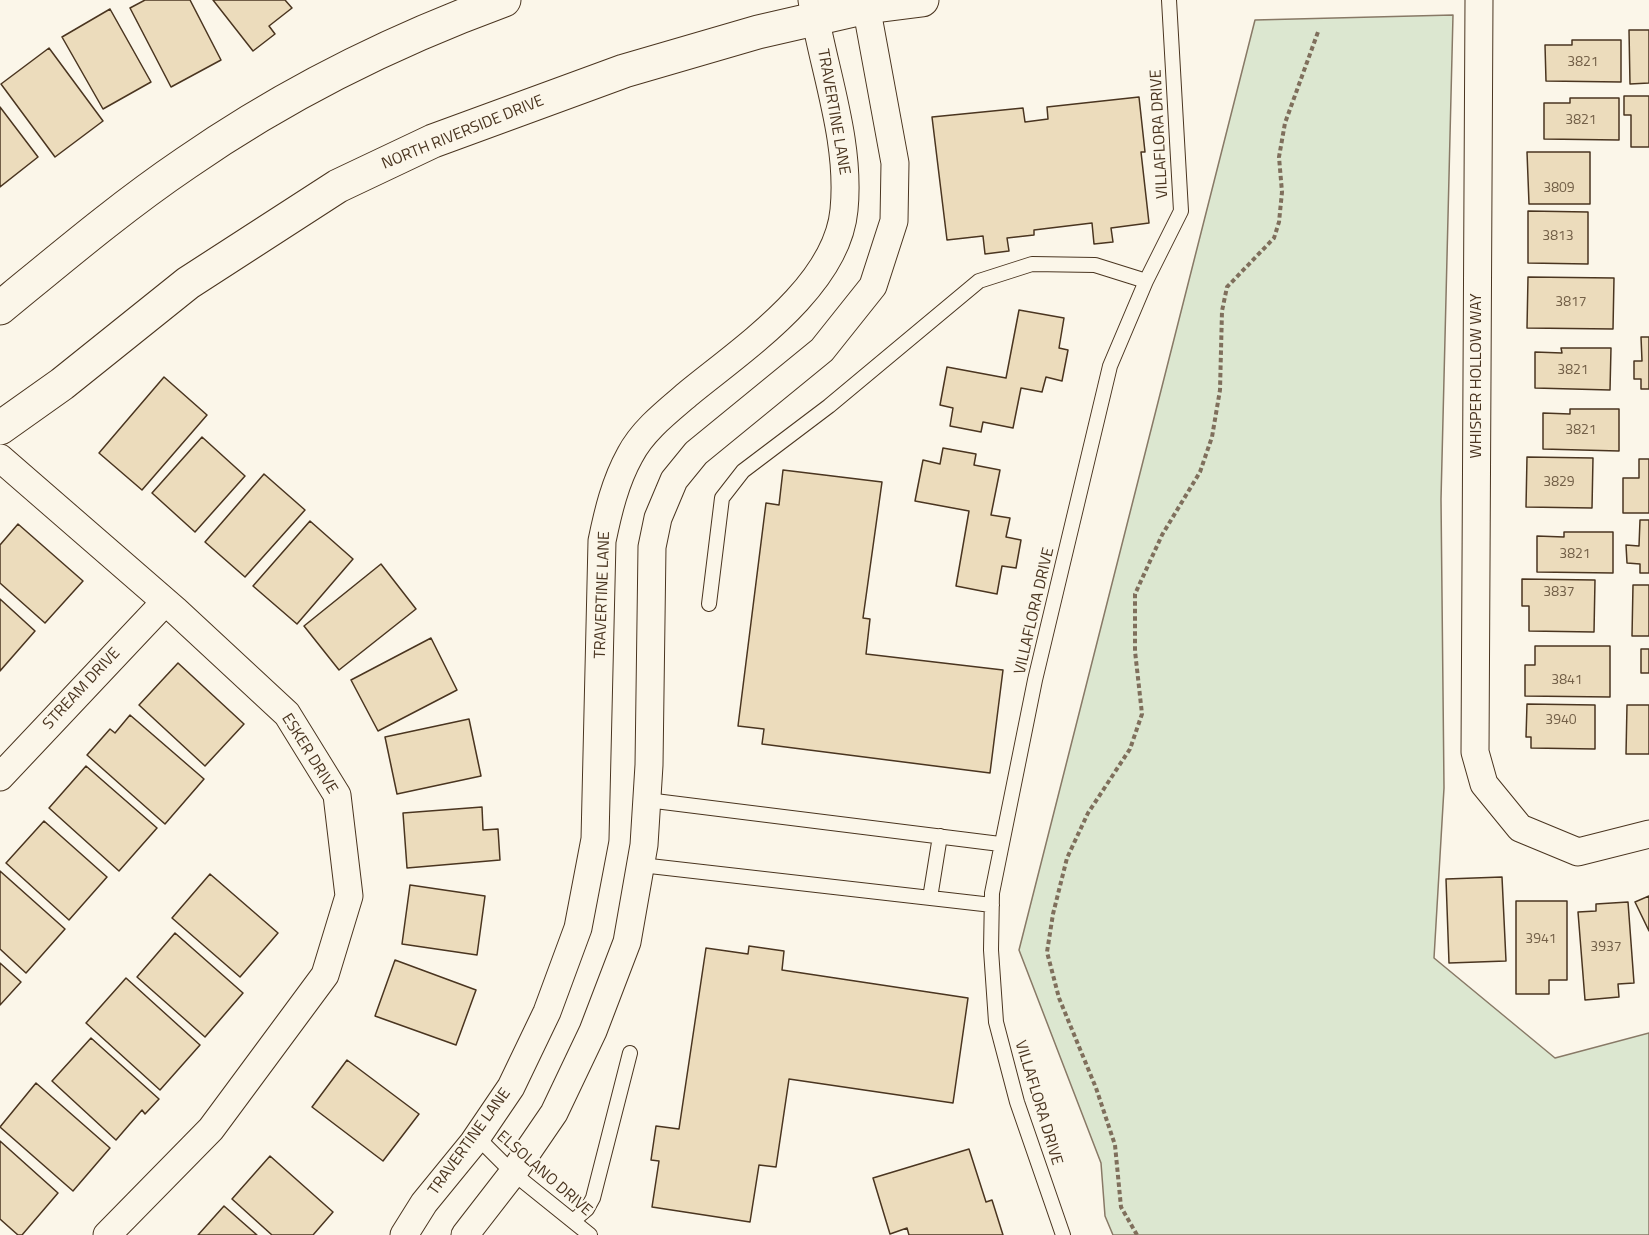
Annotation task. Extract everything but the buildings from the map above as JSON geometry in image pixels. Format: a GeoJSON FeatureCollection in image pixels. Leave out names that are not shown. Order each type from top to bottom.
{"type":"FeatureCollection","features":[{"type":"Feature","properties":{"kind":"main road"},"geometry":{"type":"LineString","coordinates":[[0,308],[101,224],[158,183],[274,107],[357,63],[444,22],[504,0]]}},
{"type":"Feature","properties":{"kind":"main road","name":"NORTH RIVERSIDE DRIVE"},"geometry":{"type":"LineString","coordinates":[[0,428],[62,384],[188,283],[338,186],[433,141],[624,71],[759,32],[813,10],[866,3],[922,0]]}},
{"type":"Feature","properties":{"kind":"street","name":"WHISPER HOLLOW WAY"},"geometry":{"type":"LineString","coordinates":[[1479,0],[1475,752],[1484,784],[1520,828],[1578,852],[1649,834]]}},
{"type":"Feature","properties":{"kind":"street"},"geometry":{"type":"LineString","coordinates":[[465,1235],[513,1173],[554,1113],[593,1031],[627,942],[641,865],[647,800],[652,547],[658,518],[674,480],[696,453],[822,350],[873,286],[894,221],[895,163],[866,3]]}},
{"type":"Feature","properties":{"kind":"street","name":"TRAVERTINE LANE"},"geometry":{"type":"LineString","coordinates":[[404,1235],[424,1203],[477,1137],[516,1077],[547,1012],[578,928],[595,839],[602,541],[609,503],[630,454],[661,417],[793,305],[828,261],[844,213],[845,167],[813,10]]}},
{"type":"Feature","properties":{"kind":"street","name":"ESKER DRIVE"},"geometry":{"type":"LineString","coordinates":[[0,458],[165,602],[287,714],[337,795],[349,896],[326,975],[211,1129],[107,1235]]}},
{"type":"Feature","properties":{"kind":"street","name":"STREAM DRIVE"},"geometry":{"type":"LineString","coordinates":[[0,777],[165,602]]}},
{"type":"Feature","properties":{"kind":"lane","name":"VILLAFLORA DRIVE"},"geometry":{"type":"LineString","coordinates":[[1063,1235],[1017,1102],[996,1022],[991,950],[992,905],[1000,844],[1035,680],[1110,366],[1146,281],[1181,211],[1169,0]]}},
{"type":"Feature","properties":{"kind":"lane"},"geometry":{"type":"LineString","coordinates":[[709,603],[722,498],[743,471],[829,406],[980,281],[1032,264],[1095,265],[1146,281]]}},
{"type":"Feature","properties":{"kind":"lane"},"geometry":{"type":"LineString","coordinates":[[647,800],[1000,844]]}},
{"type":"Feature","properties":{"kind":"lane"},"geometry":{"type":"LineString","coordinates":[[930,898],[940,836]]}},
{"type":"Feature","properties":{"kind":"lane"},"geometry":{"type":"LineString","coordinates":[[641,865],[992,905]]}},
{"type":"Feature","properties":{"kind":"lane"},"geometry":{"type":"LineString","coordinates":[[573,1221],[587,1209],[593,1198],[630,1053]]}},
{"type":"Feature","properties":{"kind":"lane","name":"ELSOLANO DRIVE"},"geometry":{"type":"LineString","coordinates":[[477,1137],[513,1173],[590,1235]]}},
{"type":"Feature","properties":{"kind":"path"},"geometry":{"type":"LineString","coordinates":[[1137,1235],[1121,1207],[1115,1145],[1096,1088],[1059,998],[1047,952],[1053,914],[1067,858],[1088,813],[1130,749],[1142,714],[1135,651],[1134,594],[1162,535],[1200,472],[1212,437],[1220,390],[1222,311],[1227,286],[1274,238],[1279,222],[1282,192],[1279,157],[1286,123],[1318,32]]}},
{"type":"Feature","properties":{"kind":"green space"},"geometry":{"type":"Polygon","coordinates":[[[1453,15],[1441,499],[1444,788],[1434,958],[1555,1058],[1649,1033],[1649,1235],[1113,1235],[1105,1216],[1101,1163],[1019,950],[1255,20],[1453,15]]]}}]}
